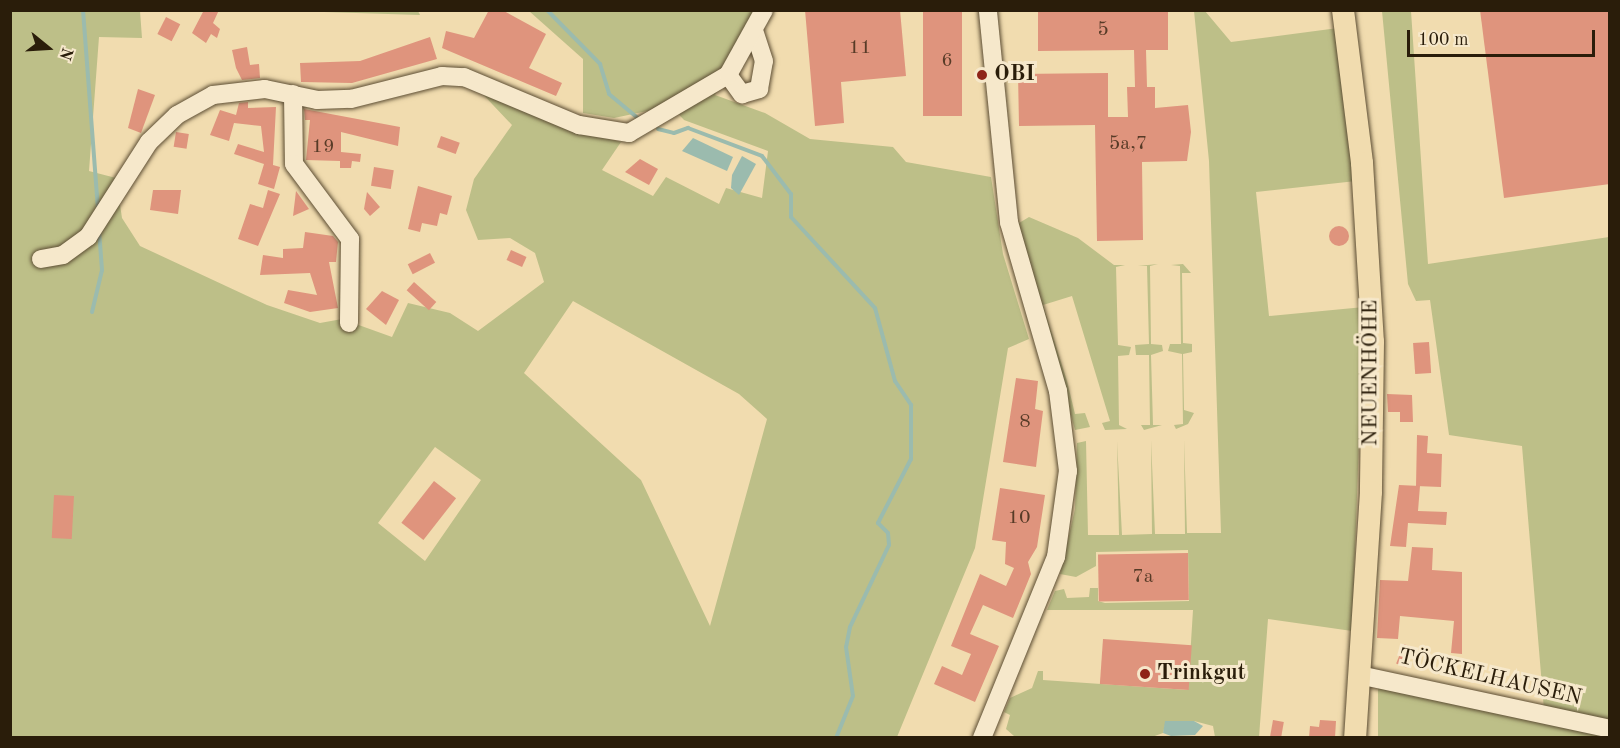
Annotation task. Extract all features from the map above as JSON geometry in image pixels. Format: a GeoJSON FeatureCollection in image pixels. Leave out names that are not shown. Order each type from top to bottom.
{"type":"FeatureCollection","features":[{"type":"Feature","properties":{"kind":"main road","name":"NEUENHÖHE"},"geometry":{"type":"LineString","coordinates":[[1343,10],[1362,163],[1373,342],[1355,738]]}},
{"type":"Feature","properties":{"kind":"street"},"geometry":{"type":"LineString","coordinates":[[41,259],[63,255],[88,237],[109,210],[149,142],[200,100],[265,89],[292,94],[351,99],[442,76],[464,77],[579,125],[629,133],[728,75],[755,33],[764,10]]}},
{"type":"Feature","properties":{"kind":"street"},"geometry":{"type":"LineString","coordinates":[[982,738],[1056,557],[1068,471],[1060,397],[1009,222],[988,10]]}},
{"type":"Feature","properties":{"kind":"street"},"geometry":{"type":"LineString","coordinates":[[728,75],[738,93],[759,89],[764,61],[755,33]]}},
{"type":"Feature","properties":{"kind":"street"},"geometry":{"type":"LineString","coordinates":[[292,94],[294,164],[350,238],[349,323]]}},
{"type":"Feature","properties":{"kind":"street","name":"TÖCKELHAUSEN"},"geometry":{"type":"LineString","coordinates":[[1359,675],[1610,729]]}},
{"type":"Feature","properties":{"kind":"green space"},"geometry":{"type":"Polygon","coordinates":[[[418,10],[420,15],[292,11],[418,10]]]}},
{"type":"Feature","properties":{"kind":"green space"},"geometry":{"type":"Polygon","coordinates":[[[10,11],[140,11],[142,38],[99,37],[89,171],[116,178],[122,218],[140,246],[267,305],[320,323],[342,319],[392,337],[408,303],[450,313],[478,331],[544,282],[535,253],[510,238],[478,240],[466,210],[474,179],[512,125],[476,87],[578,131],[621,142],[602,170],[653,196],[666,177],[719,204],[726,188],[762,198],[768,151],[684,120],[671,106],[614,118],[583,113],[583,59],[529,11],[757,11],[715,95],[765,113],[810,139],[893,147],[906,162],[991,177],[1003,254],[1029,339],[1008,348],[975,548],[897,737],[11,737],[10,11]],[[573,301],[524,373],[641,480],[710,626],[767,419],[739,394],[573,301]],[[435,447],[378,523],[425,561],[481,480],[435,447]]]}},
{"type":"Feature","properties":{"kind":"green space"},"geometry":{"type":"Polygon","coordinates":[[[1194,11],[1205,11],[1231,42],[1338,28],[1356,181],[1256,192],[1269,316],[1364,307],[1352,631],[1268,619],[1259,737],[1215,737],[1213,726],[1194,721],[1166,721],[1163,733],[1152,737],[1014,736],[1006,729],[1010,715],[1004,712],[1010,698],[1032,688],[1038,671],[1043,671],[1043,680],[1188,690],[1193,610],[1047,610],[1055,591],[1064,589],[1067,598],[1089,597],[1090,588],[1098,588],[1098,601],[1105,603],[1189,601],[1188,550],[1096,552],[1096,566],[1076,577],[1060,574],[1075,509],[1077,443],[1086,441],[1088,535],[1119,535],[1117,441],[1122,535],[1152,534],[1151,440],[1155,534],[1185,534],[1184,439],[1187,533],[1221,533],[1209,161],[1194,11]]]}},
{"type":"Feature","properties":{"kind":"green space"},"geometry":{"type":"Polygon","coordinates":[[[1382,11],[1411,11],[1428,264],[1609,237],[1609,725],[1544,710],[1522,446],[1449,435],[1430,300],[1416,301],[1408,284],[1382,11]]]}},
{"type":"Feature","properties":{"kind":"green space"},"geometry":{"type":"Polygon","coordinates":[[[1029,217],[1078,238],[1114,265],[1125,265],[1116,267],[1118,345],[1131,347],[1129,355],[1118,356],[1119,425],[1127,429],[1105,430],[1102,423],[1110,421],[1072,296],[1043,305],[1075,414],[1085,413],[1090,427],[1075,430],[1024,247],[1019,223],[1029,217]]]}},
{"type":"Feature","properties":{"kind":"green space"},"geometry":{"type":"Polygon","coordinates":[[[1158,264],[1150,266],[1151,344],[1162,345],[1163,351],[1151,355],[1153,425],[1162,425],[1144,430],[1141,425],[1150,425],[1149,355],[1136,355],[1135,345],[1149,344],[1147,266],[1138,266],[1158,264]]]}},
{"type":"Feature","properties":{"kind":"green space"},"geometry":{"type":"Polygon","coordinates":[[[1183,264],[1191,273],[1182,273],[1183,343],[1192,344],[1192,352],[1183,354],[1184,410],[1194,413],[1188,424],[1176,429],[1174,425],[1183,424],[1182,354],[1168,351],[1170,344],[1181,344],[1180,266],[1171,265],[1183,264]]]}},
{"type":"Feature","properties":{"kind":"green space"},"geometry":{"type":"Polygon","coordinates":[[[1378,687],[1609,737],[1378,737],[1378,687]]]}},
{"type":"Feature","properties":{"kind":"shaded area"},"geometry":{"type":"Polygon","coordinates":[[[693,138],[733,157],[727,171],[682,151],[693,138]]]}},
{"type":"Feature","properties":{"kind":"shaded area"},"geometry":{"type":"Polygon","coordinates":[[[742,156],[756,164],[739,195],[731,188],[732,175],[742,156]]]}},
{"type":"Feature","properties":{"kind":"shaded area"},"geometry":{"type":"Polygon","coordinates":[[[1165,721],[1194,721],[1203,726],[1195,735],[1171,736],[1163,733],[1165,721]]]}},
{"type":"Feature","properties":{"kind":"building"},"geometry":{"type":"Polygon","coordinates":[[[204,10],[219,10],[213,23],[220,29],[217,38],[211,34],[206,43],[192,33],[204,10]]]}},
{"type":"Feature","properties":{"kind":"building"},"geometry":{"type":"Polygon","coordinates":[[[489,10],[502,10],[546,34],[529,68],[562,83],[556,96],[442,48],[446,31],[474,38],[489,10]]]}},
{"type":"Feature","properties":{"kind":"building"},"geometry":{"type":"Polygon","coordinates":[[[805,10],[900,10],[906,76],[841,82],[844,123],[815,126],[805,10]]]}},
{"type":"Feature","properties":{"kind":"building"},"geometry":{"type":"Polygon","coordinates":[[[923,10],[962,10],[962,116],[923,116],[923,10]]]}},
{"type":"Feature","properties":{"kind":"building"},"geometry":{"type":"Polygon","coordinates":[[[1038,10],[1168,10],[1168,50],[1146,50],[1147,87],[1155,87],[1155,108],[1188,105],[1191,132],[1187,161],[1142,162],[1143,240],[1097,241],[1095,125],[1019,126],[1018,74],[1108,73],[1108,117],[1128,117],[1127,87],[1135,87],[1134,50],[1038,51],[1038,10]]]}},
{"type":"Feature","properties":{"kind":"building"},"geometry":{"type":"Polygon","coordinates":[[[1480,10],[1610,10],[1610,184],[1504,198],[1480,10]]]}},
{"type":"Feature","properties":{"kind":"building"},"geometry":{"type":"Polygon","coordinates":[[[166,17],[180,24],[172,41],[157,34],[166,17]]]}},
{"type":"Feature","properties":{"kind":"building"},"geometry":{"type":"Polygon","coordinates":[[[430,37],[437,59],[352,83],[301,82],[300,63],[360,61],[430,37]]]}},
{"type":"Feature","properties":{"kind":"building"},"geometry":{"type":"Polygon","coordinates":[[[247,47],[250,65],[259,64],[260,78],[242,80],[236,68],[232,50],[247,47]]]}},
{"type":"Feature","properties":{"kind":"building"},"geometry":{"type":"Polygon","coordinates":[[[138,89],[155,95],[141,133],[128,128],[138,89]]]}},
{"type":"Feature","properties":{"kind":"building"},"geometry":{"type":"Polygon","coordinates":[[[248,102],[248,108],[276,107],[273,165],[280,167],[274,189],[258,184],[264,164],[234,154],[238,144],[264,152],[261,126],[234,123],[229,141],[210,135],[220,110],[236,115],[239,103],[248,102]]]}},
{"type":"Feature","properties":{"kind":"building"},"geometry":{"type":"Polygon","coordinates":[[[304,109],[400,127],[398,146],[341,132],[341,152],[361,154],[360,162],[352,161],[351,168],[340,168],[340,161],[306,160],[310,120],[305,120],[304,109]]]}},
{"type":"Feature","properties":{"kind":"building"},"geometry":{"type":"Polygon","coordinates":[[[176,132],[189,134],[186,149],[174,147],[176,132]]]}},
{"type":"Feature","properties":{"kind":"building"},"geometry":{"type":"Polygon","coordinates":[[[441,136],[460,143],[456,154],[437,147],[441,136]]]}},
{"type":"Feature","properties":{"kind":"building"},"geometry":{"type":"Polygon","coordinates":[[[640,159],[658,169],[649,185],[625,172],[640,159]]]}},
{"type":"Feature","properties":{"kind":"building"},"geometry":{"type":"Polygon","coordinates":[[[374,167],[394,170],[391,189],[371,186],[374,167]]]}},
{"type":"Feature","properties":{"kind":"building"},"geometry":{"type":"Polygon","coordinates":[[[418,186],[452,196],[447,215],[440,213],[437,226],[422,223],[420,232],[408,229],[418,186]]]}},
{"type":"Feature","properties":{"kind":"building"},"geometry":{"type":"Polygon","coordinates":[[[153,190],[181,190],[178,214],[150,210],[153,190]]]}},
{"type":"Feature","properties":{"kind":"building"},"geometry":{"type":"Polygon","coordinates":[[[268,190],[280,194],[258,246],[238,239],[250,204],[263,208],[268,190]]]}},
{"type":"Feature","properties":{"kind":"building"},"geometry":{"type":"Polygon","coordinates":[[[296,191],[309,209],[293,216],[296,191]]]}},
{"type":"Feature","properties":{"kind":"building"},"geometry":{"type":"Polygon","coordinates":[[[367,192],[380,207],[370,216],[364,209],[367,192]]]}},
{"type":"Feature","properties":{"kind":"building"},"geometry":{"type":"Polygon","coordinates":[[[1339,226],[1346,229],[1349,236],[1346,243],[1339,246],[1332,243],[1329,236],[1332,229],[1339,226]]]}},
{"type":"Feature","properties":{"kind":"building"},"geometry":{"type":"Polygon","coordinates":[[[305,232],[333,236],[338,242],[336,262],[329,262],[338,308],[310,312],[284,303],[288,290],[317,295],[310,273],[260,275],[263,255],[283,258],[283,249],[303,248],[305,232]]]}},
{"type":"Feature","properties":{"kind":"building"},"geometry":{"type":"Polygon","coordinates":[[[511,250],[527,257],[522,267],[507,260],[511,250]]]}},
{"type":"Feature","properties":{"kind":"building"},"geometry":{"type":"Polygon","coordinates":[[[430,253],[435,263],[413,274],[408,264],[430,253]]]}},
{"type":"Feature","properties":{"kind":"building"},"geometry":{"type":"Polygon","coordinates":[[[414,282],[436,302],[429,310],[407,290],[414,282]]]}},
{"type":"Feature","properties":{"kind":"building"},"geometry":{"type":"Polygon","coordinates":[[[382,291],[399,300],[386,325],[366,309],[382,291]]]}},
{"type":"Feature","properties":{"kind":"building"},"geometry":{"type":"Polygon","coordinates":[[[1429,342],[1431,373],[1415,374],[1413,343],[1429,342]]]}},
{"type":"Feature","properties":{"kind":"building"},"geometry":{"type":"Polygon","coordinates":[[[1016,378],[1038,381],[1035,409],[1043,411],[1036,467],[1003,462],[1016,378]]]}},
{"type":"Feature","properties":{"kind":"building"},"geometry":{"type":"Polygon","coordinates":[[[1387,394],[1412,395],[1413,422],[1400,422],[1400,412],[1388,412],[1387,394]]]}},
{"type":"Feature","properties":{"kind":"building"},"geometry":{"type":"Polygon","coordinates":[[[1417,435],[1428,436],[1427,453],[1442,454],[1441,487],[1416,486],[1417,435]]]}},
{"type":"Feature","properties":{"kind":"building"},"geometry":{"type":"Polygon","coordinates":[[[434,481],[456,498],[423,540],[401,523],[434,481]]]}},
{"type":"Feature","properties":{"kind":"building"},"geometry":{"type":"Polygon","coordinates":[[[1399,485],[1420,486],[1418,511],[1447,512],[1446,525],[1408,523],[1406,547],[1390,546],[1399,485]]]}},
{"type":"Feature","properties":{"kind":"building"},"geometry":{"type":"Polygon","coordinates":[[[1000,488],[1045,495],[1037,547],[1028,562],[1031,574],[1013,618],[983,605],[970,634],[999,646],[975,702],[934,684],[942,666],[962,675],[971,654],[951,646],[980,574],[1006,586],[1014,568],[1005,564],[1006,542],[992,540],[1000,488]]]}},
{"type":"Feature","properties":{"kind":"building"},"geometry":{"type":"Polygon","coordinates":[[[54,495],[74,496],[72,539],[52,538],[54,495]]]}},
{"type":"Feature","properties":{"kind":"building"},"geometry":{"type":"Polygon","coordinates":[[[1412,547],[1433,548],[1432,570],[1462,572],[1462,654],[1451,653],[1454,621],[1400,616],[1398,639],[1377,638],[1380,580],[1408,581],[1412,547]]]}},
{"type":"Feature","properties":{"kind":"building"},"geometry":{"type":"Polygon","coordinates":[[[1188,553],[1189,600],[1099,602],[1098,555],[1188,553]]]}},
{"type":"Feature","properties":{"kind":"building","name":"Trinkgut"},"geometry":{"type":"Polygon","coordinates":[[[1103,639],[1192,645],[1189,690],[1100,684],[1103,639]]]}},
{"type":"Feature","properties":{"kind":"building"},"geometry":{"type":"Polygon","coordinates":[[[1404,644],[1414,648],[1406,668],[1396,663],[1404,644]]]}},
{"type":"Feature","properties":{"kind":"building"},"geometry":{"type":"Polygon","coordinates":[[[1273,720],[1284,722],[1281,738],[1270,738],[1273,720]]]}},
{"type":"Feature","properties":{"kind":"building"},"geometry":{"type":"Polygon","coordinates":[[[1320,720],[1336,721],[1335,738],[1309,738],[1310,726],[1319,727],[1320,720]]]}},
{"type":"Feature","properties":{"kind":"waterway"},"geometry":{"type":"LineString","coordinates":[[83,10],[98,211]]}},
{"type":"Feature","properties":{"kind":"waterway"},"geometry":{"type":"LineString","coordinates":[[547,10],[600,64],[609,94],[639,119]]}},
{"type":"Feature","properties":{"kind":"waterway"},"geometry":{"type":"LineString","coordinates":[[658,129],[674,133],[688,128],[762,156],[791,194],[791,217],[875,308],[895,381],[911,405],[911,459],[878,523],[888,533],[889,545],[850,627],[846,647],[853,696],[836,738]]}},
{"type":"Feature","properties":{"kind":"waterway"},"geometry":{"type":"LineString","coordinates":[[92,312],[102,270],[99,230]]}},
{"type":"Feature","properties":{"kind":"place","name":"OBI"},"geometry":{"type":"Point","coordinates":[982,75]}},
{"type":"Feature","properties":{"kind":"place","name":"Trinkgut"},"geometry":{"type":"Point","coordinates":[1145,674]}}]}
